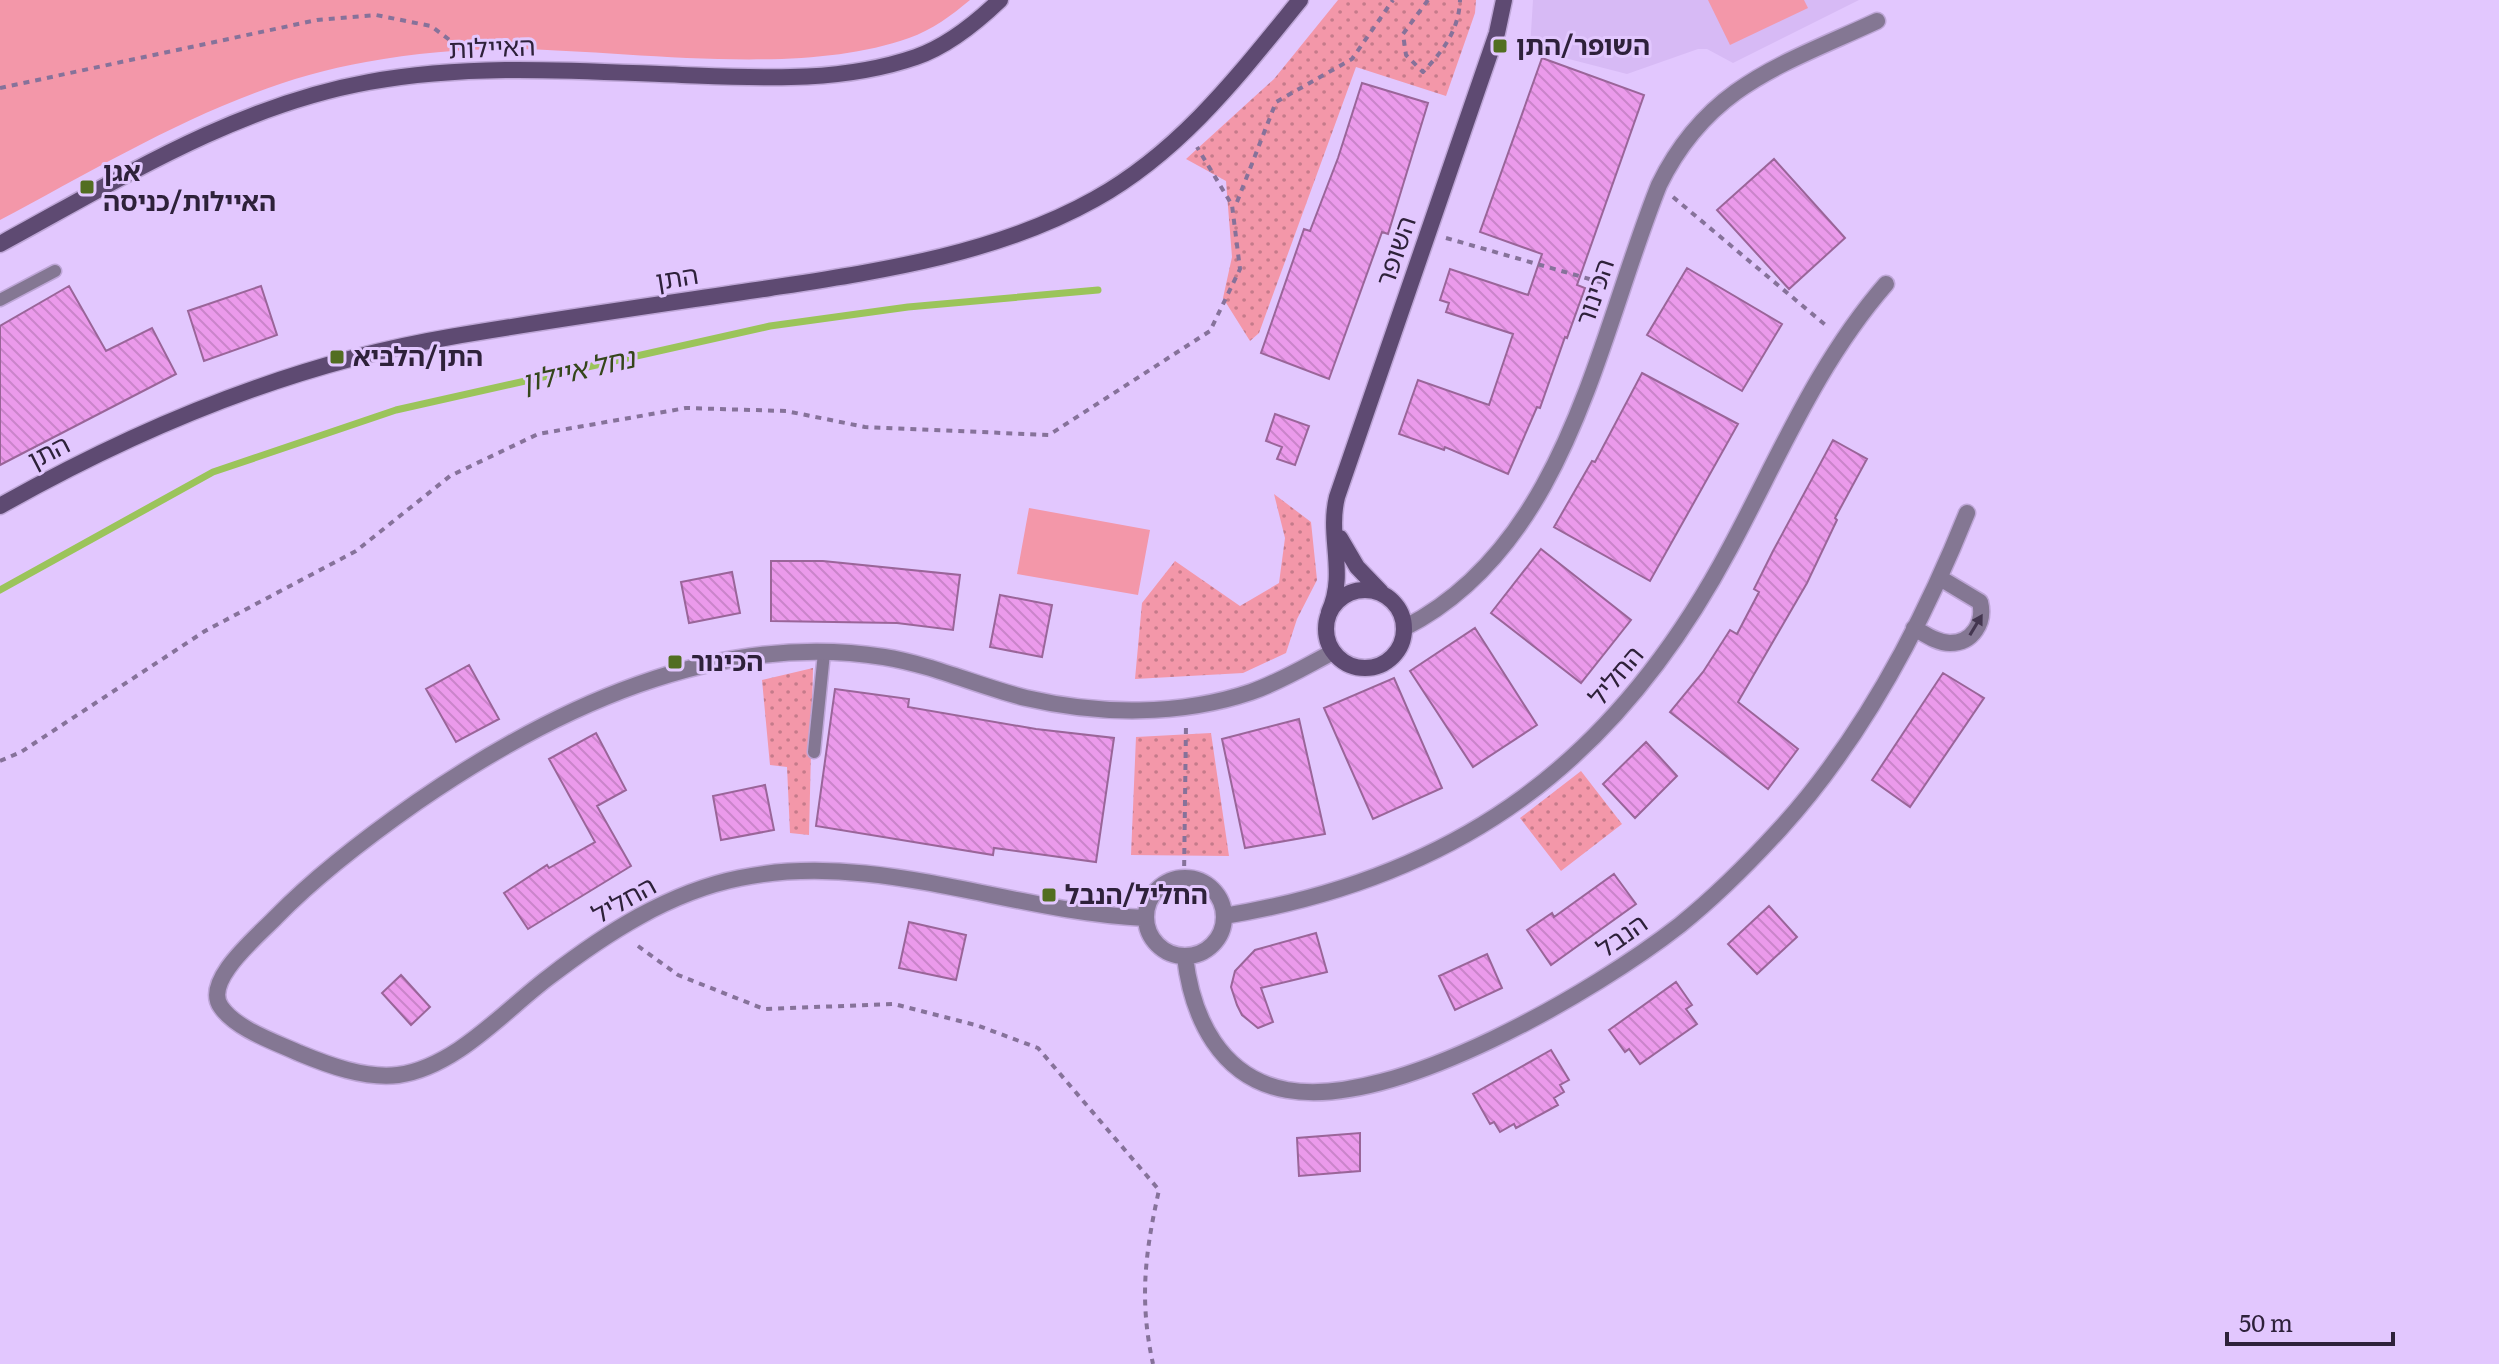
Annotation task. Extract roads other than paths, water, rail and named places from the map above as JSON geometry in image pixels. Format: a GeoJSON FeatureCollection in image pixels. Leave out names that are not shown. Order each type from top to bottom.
{"type":"FeatureCollection","features":[{"type":"Feature","properties":{"kind":"street","name":"האיילות"},"geometry":{"type":"LineString","coordinates":[[0,244],[239,119],[356,85],[460,71],[508,69],[742,78],[849,73],[919,56],[952,39],[1000,0]]}},
{"type":"Feature","properties":{"kind":"street","name":"התן"},"geometry":{"type":"LineString","coordinates":[[0,506],[91,457],[194,411],[352,358],[450,337],[853,275],[976,246],[1055,219],[1130,178],[1187,131],[1300,0]]}},
{"type":"Feature","properties":{"kind":"street","name":"השופר"},"geometry":{"type":"LineString","coordinates":[[1329,612],[1339,578],[1333,518],[1339,490],[1497,33],[1504,0]]}},
{"type":"Feature","properties":{"kind":"street","name":"הכינור"},"geometry":{"type":"LineString","coordinates":[[1404,628],[1464,590],[1497,557],[1525,517],[1561,450],[1659,185],[1669,164],[1700,122],[1740,86],[1877,21]]}},
{"type":"Feature","properties":{"kind":"street","name":"החליל"},"geometry":{"type":"LineString","coordinates":[[1224,916],[1319,897],[1439,850],[1494,820],[1542,786],[1590,743],[1630,701],[1698,605],[1806,399],[1842,339],[1886,284]]}},
{"type":"Feature","properties":{"kind":"street","name":"הנבל"},"geometry":{"type":"LineString","coordinates":[[1185,957],[1192,1003],[1202,1028],[1218,1050],[1262,1082],[1287,1090],[1322,1092],[1366,1085],[1443,1060],[1508,1032],[1628,962],[1680,924],[1730,880],[1819,782],[1890,673],[1940,578],[1967,513]]}},
{"type":"Feature","properties":{"kind":"street"},"geometry":{"type":"LineString","coordinates":[[1333,518],[1352,560],[1397,605],[1404,628],[1397,651],[1378,666],[1354,666],[1333,652],[1326,636],[1329,612],[1342,597],[1352,592],[1364,589],[1382,593]]}},
{"type":"Feature","properties":{"kind":"street"},"geometry":{"type":"LineString","coordinates":[[1914,628],[1937,641],[1951,643],[1972,635],[1979,625],[1983,614],[1980,602],[1940,578]]}},
{"type":"Feature","properties":{"kind":"street"},"geometry":{"type":"LineString","coordinates":[[824,653],[888,658],[1029,698],[1068,706],[1124,710],[1186,707],[1257,690],[1333,652]]}},
{"type":"Feature","properties":{"kind":"street","name":"החליל"},"geometry":{"type":"LineString","coordinates":[[824,653],[752,655],[700,666],[592,703],[539,726],[380,828],[286,907],[219,979],[215,996],[218,1005],[244,1025],[273,1041],[342,1068],[399,1075],[454,1052],[561,968],[641,916],[688,892],[737,878],[784,871],[838,871],[893,877],[1088,914],[1145,918]]}},
{"type":"Feature","properties":{"kind":"street"},"geometry":{"type":"LineString","coordinates":[[1184,878],[1202,882],[1212,889],[1220,899],[1224,916],[1220,934],[1213,945],[1203,952],[1185,957],[1168,953],[1157,945],[1147,930],[1145,918],[1147,906],[1157,890],[1172,880],[1184,878]]}},
{"type":"Feature","properties":{"kind":"lane"},"geometry":{"type":"LineString","coordinates":[[0,300],[55,271]]}},
{"type":"Feature","properties":{"kind":"lane"},"geometry":{"type":"LineString","coordinates":[[814,752],[824,653]]}},
{"type":"Feature","properties":{"kind":"waterway","name":"נחל איילון"},"geometry":{"type":"LineString","coordinates":[[0,590],[213,472],[396,410],[770,326],[908,307],[1098,290]]}},
{"type":"Feature","properties":{"kind":"place","name":"השופר/התן"},"geometry":{"type":"Point","coordinates":[1500,46]}},
{"type":"Feature","properties":{"kind":"place","name":"אגן האיילות/כניסה"},"geometry":{"type":"Point","coordinates":[87,187]}},
{"type":"Feature","properties":{"kind":"place","name":"התן/הלביא"},"geometry":{"type":"Point","coordinates":[337,357]}},
{"type":"Feature","properties":{"kind":"place","name":"הכינור"},"geometry":{"type":"Point","coordinates":[675,662]}},
{"type":"Feature","properties":{"kind":"place","name":"החליל/הנבל"},"geometry":{"type":"Point","coordinates":[1049,895]}}]}
